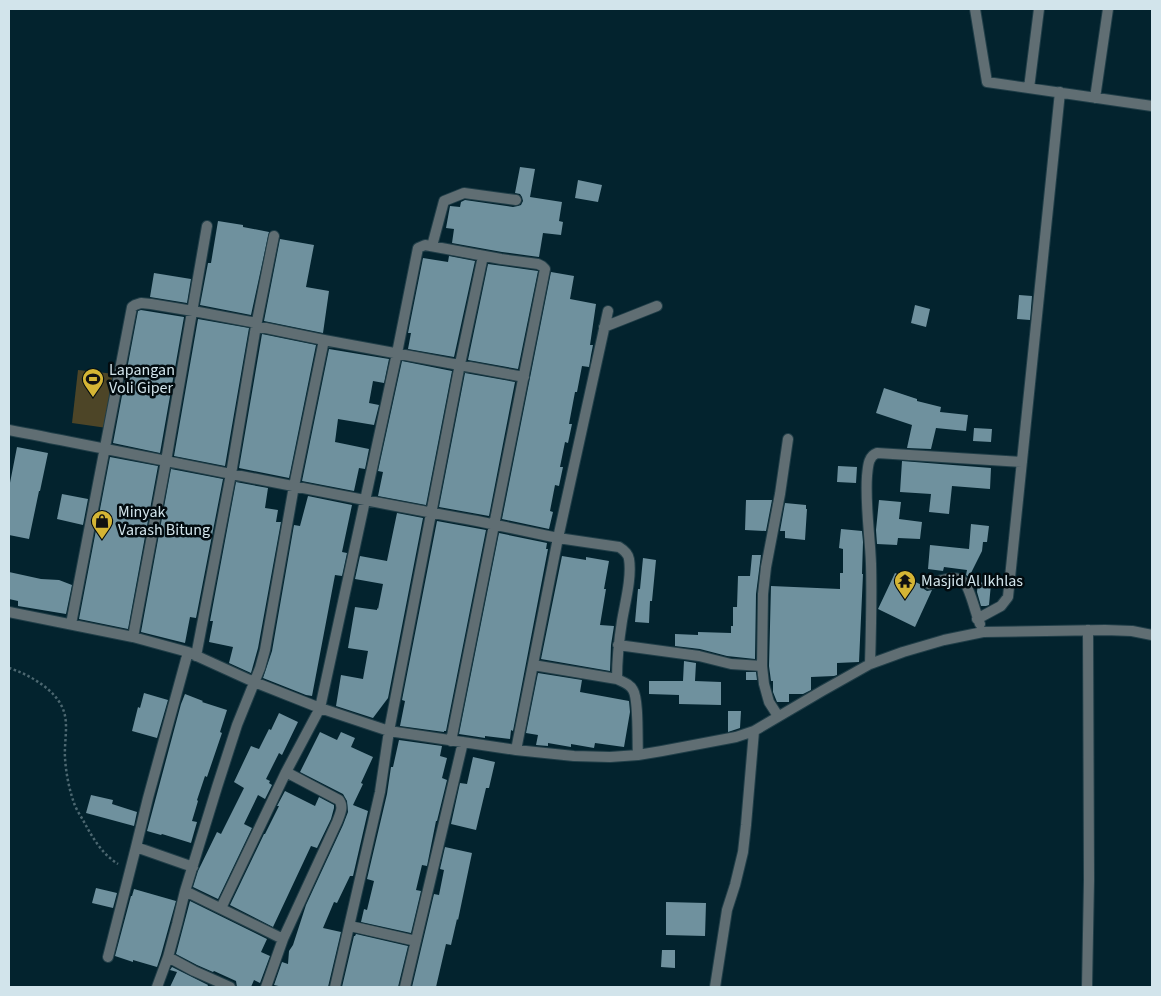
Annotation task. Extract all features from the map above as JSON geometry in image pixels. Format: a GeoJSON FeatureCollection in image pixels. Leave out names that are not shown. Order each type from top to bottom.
{"type":"FeatureCollection","features":[{"type":"Feature","properties":{"kind":"street"},"geometry":{"type":"LineString","coordinates":[[975,9],[987,82],[1152,106]]}},
{"type":"Feature","properties":{"kind":"street"},"geometry":{"type":"LineString","coordinates":[[1028,88],[1039,9]]}},
{"type":"Feature","properties":{"kind":"street"},"geometry":{"type":"LineString","coordinates":[[1095,98],[1108,9]]}},
{"type":"Feature","properties":{"kind":"street"},"geometry":{"type":"LineString","coordinates":[[978,619],[1001,606],[1008,598],[1060,92]]}},
{"type":"Feature","properties":{"kind":"street"},"geometry":{"type":"LineString","coordinates":[[432,246],[444,201],[464,193],[516,200]]}},
{"type":"Feature","properties":{"kind":"street"},"geometry":{"type":"LineString","coordinates":[[133,637],[207,226]]}},
{"type":"Feature","properties":{"kind":"street"},"geometry":{"type":"LineString","coordinates":[[108,957],[148,798],[192,654],[231,474],[256,325],[274,236]]}},
{"type":"Feature","properties":{"kind":"street"},"geometry":{"type":"LineString","coordinates":[[220,908],[286,772],[320,708],[418,248],[424,245],[538,264],[545,269],[451,741]]}},
{"type":"Feature","properties":{"kind":"street"},"geometry":{"type":"LineString","coordinates":[[335,987],[380,792],[389,731],[460,364],[483,256]]}},
{"type":"Feature","properties":{"kind":"street"},"geometry":{"type":"LineString","coordinates":[[71,624],[132,307],[135,304],[141,303],[193,311],[324,340],[524,377]]}},
{"type":"Feature","properties":{"kind":"street"},"geometry":{"type":"LineString","coordinates":[[604,327],[657,306]]}},
{"type":"Feature","properties":{"kind":"street"},"geometry":{"type":"LineString","coordinates":[[516,750],[558,538],[608,311]]}},
{"type":"Feature","properties":{"kind":"street"},"geometry":{"type":"LineString","coordinates":[[158,987],[192,867],[237,725],[260,668],[269,631],[294,486],[324,340]]}},
{"type":"Feature","properties":{"kind":"street"},"geometry":{"type":"LineString","coordinates":[[9,430],[364,501],[476,521],[493,526],[619,547],[629,557],[627,597],[618,645],[617,679]]}},
{"type":"Feature","properties":{"kind":"street"},"geometry":{"type":"LineString","coordinates":[[778,716],[769,702],[764,684],[762,666],[763,594],[788,439]]}},
{"type":"Feature","properties":{"kind":"street"},"geometry":{"type":"LineString","coordinates":[[870,664],[871,564],[866,503],[867,476],[870,458],[873,454],[1022,462]]}},
{"type":"Feature","properties":{"kind":"street"},"geometry":{"type":"LineString","coordinates":[[929,584],[951,579],[965,582],[983,632]]}},
{"type":"Feature","properties":{"kind":"street"},"geometry":{"type":"LineString","coordinates":[[9,612],[133,637],[192,654],[254,682],[320,708],[389,731],[516,750],[574,756],[610,757],[638,755],[736,737],[754,731],[870,664],[902,652],[968,634],[1088,630],[1132,631],[1152,635]]}},
{"type":"Feature","properties":{"kind":"street"},"geometry":{"type":"LineString","coordinates":[[1087,987],[1089,880],[1088,630]]}},
{"type":"Feature","properties":{"kind":"street"},"geometry":{"type":"LineString","coordinates":[[618,645],[699,656],[731,664],[762,666]]}},
{"type":"Feature","properties":{"kind":"street"},"geometry":{"type":"LineString","coordinates":[[533,665],[617,679],[626,683],[633,689],[635,695],[638,755]]}},
{"type":"Feature","properties":{"kind":"street"},"geometry":{"type":"LineString","coordinates":[[715,987],[727,910],[743,852],[754,731]]}},
{"type":"Feature","properties":{"kind":"street"},"geometry":{"type":"LineString","coordinates":[[405,987],[463,742]]}},
{"type":"Feature","properties":{"kind":"street"},"geometry":{"type":"LineString","coordinates":[[266,987],[283,940],[342,811],[342,804],[339,800],[286,772]]}},
{"type":"Feature","properties":{"kind":"street"},"geometry":{"type":"LineString","coordinates":[[136,848],[192,867]]}},
{"type":"Feature","properties":{"kind":"street"},"geometry":{"type":"LineString","coordinates":[[185,891],[283,940]]}},
{"type":"Feature","properties":{"kind":"street"},"geometry":{"type":"LineString","coordinates":[[350,926],[416,941]]}},
{"type":"Feature","properties":{"kind":"street"},"geometry":{"type":"LineString","coordinates":[[168,957],[230,987]]}},
{"type":"Feature","properties":{"kind":"path"},"geometry":{"type":"LineString","coordinates":[[9,668],[37,681],[53,695],[62,707],[66,720],[65,757],[67,778],[74,804],[90,834],[101,849],[113,861],[130,872]]}},
{"type":"Feature","properties":{"kind":"shaded area","name":"Lapangan Voli Giper"},"geometry":{"type":"Polygon","coordinates":[[[78,370],[115,374],[107,428],[72,423],[78,370]]]}},
{"type":"Feature","properties":{"kind":"building"},"geometry":{"type":"Polygon","coordinates":[[[520,167],[535,169],[530,197],[562,202],[559,221],[563,222],[561,235],[543,233],[539,257],[452,243],[454,229],[446,228],[450,206],[460,207],[461,202],[465,200],[513,207],[521,205],[522,197],[520,194],[515,193],[520,167]]]}},
{"type":"Feature","properties":{"kind":"building"},"geometry":{"type":"Polygon","coordinates":[[[578,180],[602,185],[598,202],[575,198],[578,180]]]}},
{"type":"Feature","properties":{"kind":"building"},"geometry":{"type":"Polygon","coordinates":[[[218,221],[269,232],[251,315],[200,305],[208,263],[211,263],[218,221]]]}},
{"type":"Feature","properties":{"kind":"building"},"geometry":{"type":"Polygon","coordinates":[[[280,239],[314,245],[306,287],[329,291],[323,333],[264,321],[280,239]]]}},
{"type":"Feature","properties":{"kind":"building"},"geometry":{"type":"Polygon","coordinates":[[[449,256],[475,261],[454,357],[408,349],[411,333],[408,333],[423,258],[448,262],[449,256]]]}},
{"type":"Feature","properties":{"kind":"building"},"geometry":{"type":"Polygon","coordinates":[[[488,264],[538,271],[518,369],[468,360],[488,264]]]}},
{"type":"Feature","properties":{"kind":"building"},"geometry":{"type":"Polygon","coordinates":[[[551,272],[574,276],[570,299],[596,304],[590,345],[593,345],[589,367],[582,366],[577,392],[575,392],[569,424],[572,424],[568,443],[565,442],[560,467],[563,467],[559,486],[555,485],[550,511],[553,512],[549,529],[502,519],[551,272]]]}},
{"type":"Feature","properties":{"kind":"building"},"geometry":{"type":"Polygon","coordinates":[[[154,273],[191,279],[187,303],[150,297],[154,273]]]}},
{"type":"Feature","properties":{"kind":"building"},"geometry":{"type":"Polygon","coordinates":[[[1019,295],[1032,296],[1030,320],[1017,319],[1019,295]]]}},
{"type":"Feature","properties":{"kind":"building"},"geometry":{"type":"Polygon","coordinates":[[[915,305],[930,309],[926,327],[911,323],[915,305]]]}},
{"type":"Feature","properties":{"kind":"building"},"geometry":{"type":"Polygon","coordinates":[[[138,311],[184,317],[160,453],[113,443],[138,311]]]}},
{"type":"Feature","properties":{"kind":"building"},"geometry":{"type":"Polygon","coordinates":[[[198,319],[249,328],[225,466],[174,456],[198,319]]]}},
{"type":"Feature","properties":{"kind":"building"},"geometry":{"type":"Polygon","coordinates":[[[262,334],[316,345],[289,478],[239,468],[262,334]]]}},
{"type":"Feature","properties":{"kind":"building"},"geometry":{"type":"Polygon","coordinates":[[[329,349],[389,359],[384,383],[373,381],[369,403],[379,405],[374,425],[338,419],[335,442],[369,449],[365,469],[359,468],[354,491],[302,481],[329,349]]]}},
{"type":"Feature","properties":{"kind":"building"},"geometry":{"type":"Polygon","coordinates":[[[402,361],[452,371],[426,505],[378,496],[383,472],[378,471],[402,361]]]}},
{"type":"Feature","properties":{"kind":"building"},"geometry":{"type":"Polygon","coordinates":[[[465,373],[515,382],[489,516],[439,507],[465,373]]]}},
{"type":"Feature","properties":{"kind":"building"},"geometry":{"type":"Polygon","coordinates":[[[884,388],[917,399],[917,401],[941,407],[940,412],[968,415],[966,431],[936,428],[931,449],[907,448],[912,425],[876,413],[884,388]]]}},
{"type":"Feature","properties":{"kind":"building"},"geometry":{"type":"Polygon","coordinates":[[[974,428],[992,429],[991,442],[973,441],[974,428]]]}},
{"type":"Feature","properties":{"kind":"building"},"geometry":{"type":"Polygon","coordinates":[[[17,447],[48,453],[29,539],[9,535],[9,488],[17,447]]]}},
{"type":"Feature","properties":{"kind":"building"},"geometry":{"type":"Polygon","coordinates":[[[110,457],[158,466],[128,629],[79,619],[110,457]]]}},
{"type":"Feature","properties":{"kind":"building"},"geometry":{"type":"Polygon","coordinates":[[[902,461],[991,468],[990,489],[952,486],[949,514],[929,512],[931,494],[900,492],[902,461]]]}},
{"type":"Feature","properties":{"kind":"building"},"geometry":{"type":"Polygon","coordinates":[[[838,466],[857,467],[856,483],[837,482],[838,466]]]}},
{"type":"Feature","properties":{"kind":"building"},"geometry":{"type":"Polygon","coordinates":[[[171,469],[223,479],[196,618],[190,617],[185,643],[141,632],[171,469]]]}},
{"type":"Feature","properties":{"kind":"building"},"geometry":{"type":"Polygon","coordinates":[[[236,482],[268,488],[265,508],[278,510],[276,522],[281,522],[258,648],[251,673],[229,663],[233,647],[209,642],[213,621],[210,621],[236,482]]]}},
{"type":"Feature","properties":{"kind":"building"},"geometry":{"type":"Polygon","coordinates":[[[62,494],[88,499],[83,525],[57,519],[62,494]]]}},
{"type":"Feature","properties":{"kind":"building"},"geometry":{"type":"Polygon","coordinates":[[[308,496],[352,505],[342,552],[347,553],[342,576],[335,575],[312,696],[263,678],[272,651],[294,525],[300,526],[308,496]]]}},
{"type":"Feature","properties":{"kind":"building"},"geometry":{"type":"Polygon","coordinates":[[[746,500],[772,500],[766,531],[745,530],[746,500]]]}},
{"type":"Feature","properties":{"kind":"building"},"geometry":{"type":"Polygon","coordinates":[[[879,500],[901,502],[899,519],[922,522],[920,539],[898,538],[897,545],[877,544],[876,530],[879,500]]]}},
{"type":"Feature","properties":{"kind":"building"},"geometry":{"type":"Polygon","coordinates":[[[785,503],[806,505],[805,540],[785,538],[785,531],[780,531],[785,503]]]}},
{"type":"Feature","properties":{"kind":"building"},"geometry":{"type":"Polygon","coordinates":[[[397,513],[423,518],[388,698],[373,718],[336,706],[341,675],[363,679],[368,651],[348,648],[355,607],[377,610],[383,584],[355,579],[360,556],[387,561],[397,513]]]}},
{"type":"Feature","properties":{"kind":"building"},"geometry":{"type":"Polygon","coordinates":[[[437,521],[486,530],[446,731],[444,732],[400,726],[405,701],[402,700],[437,521]]]}},
{"type":"Feature","properties":{"kind":"building"},"geometry":{"type":"Polygon","coordinates":[[[971,524],[989,526],[987,542],[983,542],[982,551],[969,577],[966,575],[967,570],[944,567],[943,571],[928,569],[930,545],[969,549],[971,524]]]}},
{"type":"Feature","properties":{"kind":"building"},"geometry":{"type":"Polygon","coordinates":[[[841,529],[862,531],[863,574],[859,662],[837,663],[837,675],[811,677],[811,690],[803,694],[789,694],[789,702],[777,702],[773,692],[773,681],[771,681],[769,666],[771,586],[840,589],[840,573],[843,573],[843,549],[839,548],[841,529]]]}},
{"type":"Feature","properties":{"kind":"building"},"geometry":{"type":"Polygon","coordinates":[[[499,533],[547,543],[546,549],[548,549],[510,739],[459,734],[499,533]]]}},
{"type":"Feature","properties":{"kind":"building"},"geometry":{"type":"Polygon","coordinates":[[[752,555],[761,555],[756,594],[755,659],[727,656],[700,649],[675,646],[675,634],[698,635],[698,632],[731,633],[733,607],[737,607],[738,576],[750,576],[752,555]]]}},
{"type":"Feature","properties":{"kind":"building"},"geometry":{"type":"Polygon","coordinates":[[[562,556],[586,560],[586,557],[609,561],[600,625],[614,626],[610,671],[541,659],[562,556]]]}},
{"type":"Feature","properties":{"kind":"building"},"geometry":{"type":"Polygon","coordinates":[[[643,558],[656,560],[649,623],[635,622],[643,558]]]}},
{"type":"Feature","properties":{"kind":"building"},"geometry":{"type":"Polygon","coordinates":[[[9,572],[41,579],[59,580],[72,585],[66,614],[18,606],[18,601],[9,599],[9,572]]]}},
{"type":"Feature","properties":{"kind":"building","name":"Masjid Al Ikhlas"},"geometry":{"type":"Polygon","coordinates":[[[895,573],[922,585],[927,591],[932,590],[915,627],[878,609],[895,573]]]}},
{"type":"Feature","properties":{"kind":"building"},"geometry":{"type":"Polygon","coordinates":[[[978,582],[991,584],[989,605],[981,606],[977,592],[978,582]]]}},
{"type":"Feature","properties":{"kind":"building"},"geometry":{"type":"Polygon","coordinates":[[[684,661],[696,663],[695,681],[721,682],[721,705],[679,704],[679,695],[649,694],[649,681],[683,681],[684,661]]]}},
{"type":"Feature","properties":{"kind":"building"},"geometry":{"type":"Polygon","coordinates":[[[746,672],[756,672],[757,680],[746,680],[746,672]]]}},
{"type":"Feature","properties":{"kind":"building"},"geometry":{"type":"Polygon","coordinates":[[[538,673],[582,680],[580,692],[629,701],[630,712],[624,747],[595,743],[594,748],[571,744],[571,747],[548,743],[548,746],[536,745],[538,735],[526,733],[538,673]]]}},
{"type":"Feature","properties":{"kind":"building"},"geometry":{"type":"Polygon","coordinates":[[[144,693],[168,700],[157,738],[132,731],[138,707],[140,708],[144,693]]]}},
{"type":"Feature","properties":{"kind":"building"},"geometry":{"type":"Polygon","coordinates":[[[185,694],[227,710],[220,732],[222,733],[197,800],[192,821],[197,822],[191,843],[147,831],[185,694]]]}},
{"type":"Feature","properties":{"kind":"building"},"geometry":{"type":"Polygon","coordinates":[[[728,711],[741,711],[740,728],[728,732],[728,711]]]}},
{"type":"Feature","properties":{"kind":"building"},"geometry":{"type":"Polygon","coordinates":[[[279,713],[298,722],[282,755],[279,753],[266,779],[272,785],[265,799],[258,795],[244,824],[252,828],[218,899],[193,887],[198,871],[217,832],[221,834],[244,788],[234,782],[251,746],[259,749],[279,713]]]}},
{"type":"Feature","properties":{"kind":"building"},"geometry":{"type":"Polygon","coordinates":[[[320,732],[337,740],[341,732],[355,738],[351,747],[373,757],[353,805],[368,811],[353,876],[350,876],[337,903],[334,902],[323,928],[341,932],[328,987],[283,987],[274,985],[282,962],[288,964],[289,951],[293,945],[306,905],[348,812],[347,801],[343,794],[300,772],[320,732]]]}},
{"type":"Feature","properties":{"kind":"building"},"geometry":{"type":"Polygon","coordinates":[[[399,740],[442,746],[440,756],[447,758],[442,778],[447,780],[427,866],[422,865],[416,890],[421,891],[411,933],[361,922],[364,909],[367,910],[374,881],[367,879],[387,794],[391,767],[393,767],[399,740]]]}},
{"type":"Feature","properties":{"kind":"building"},"geometry":{"type":"Polygon","coordinates":[[[473,757],[495,762],[489,788],[486,788],[476,830],[451,824],[460,783],[467,784],[473,757]]]}},
{"type":"Feature","properties":{"kind":"building"},"geometry":{"type":"Polygon","coordinates":[[[285,791],[315,806],[319,797],[334,805],[334,808],[331,819],[317,848],[311,846],[273,927],[230,905],[285,791]]]}},
{"type":"Feature","properties":{"kind":"building"},"geometry":{"type":"Polygon","coordinates":[[[91,795],[113,800],[112,804],[137,812],[134,826],[86,813],[91,795]]]}},
{"type":"Feature","properties":{"kind":"building"},"geometry":{"type":"Polygon","coordinates":[[[445,847],[472,853],[458,920],[451,945],[446,944],[436,987],[412,987],[434,894],[439,895],[444,870],[440,869],[445,847]]]}},
{"type":"Feature","properties":{"kind":"building"},"geometry":{"type":"Polygon","coordinates":[[[96,888],[117,893],[113,908],[92,903],[96,888]]]}},
{"type":"Feature","properties":{"kind":"building"},"geometry":{"type":"Polygon","coordinates":[[[134,889],[176,901],[157,967],[115,956],[134,889]]]}},
{"type":"Feature","properties":{"kind":"building"},"geometry":{"type":"Polygon","coordinates":[[[190,901],[267,939],[261,952],[270,956],[260,983],[254,980],[251,987],[237,987],[236,981],[176,954],[190,901]]]}},
{"type":"Feature","properties":{"kind":"building"},"geometry":{"type":"Polygon","coordinates":[[[666,902],[706,903],[705,936],[666,935],[666,902]]]}},
{"type":"Feature","properties":{"kind":"building"},"geometry":{"type":"Polygon","coordinates":[[[356,934],[408,946],[398,987],[342,987],[356,934]]]}},
{"type":"Feature","properties":{"kind":"building"},"geometry":{"type":"Polygon","coordinates":[[[662,950],[675,950],[675,968],[661,967],[662,950]]]}},
{"type":"Feature","properties":{"kind":"building"},"geometry":{"type":"Polygon","coordinates":[[[172,967],[208,985],[207,987],[170,987],[177,972],[170,970],[172,967]]]}},
{"type":"Feature","properties":{"kind":"place","name":"Lapangan Voli Giper"},"geometry":{"type":"Point","coordinates":[93,398]}},
{"type":"Feature","properties":{"kind":"place","name":"Minyak Varash Bitung"},"geometry":{"type":"Point","coordinates":[102,540]}},
{"type":"Feature","properties":{"kind":"place","name":"Masjid Al Ikhlas"},"geometry":{"type":"Point","coordinates":[905,600]}}]}
